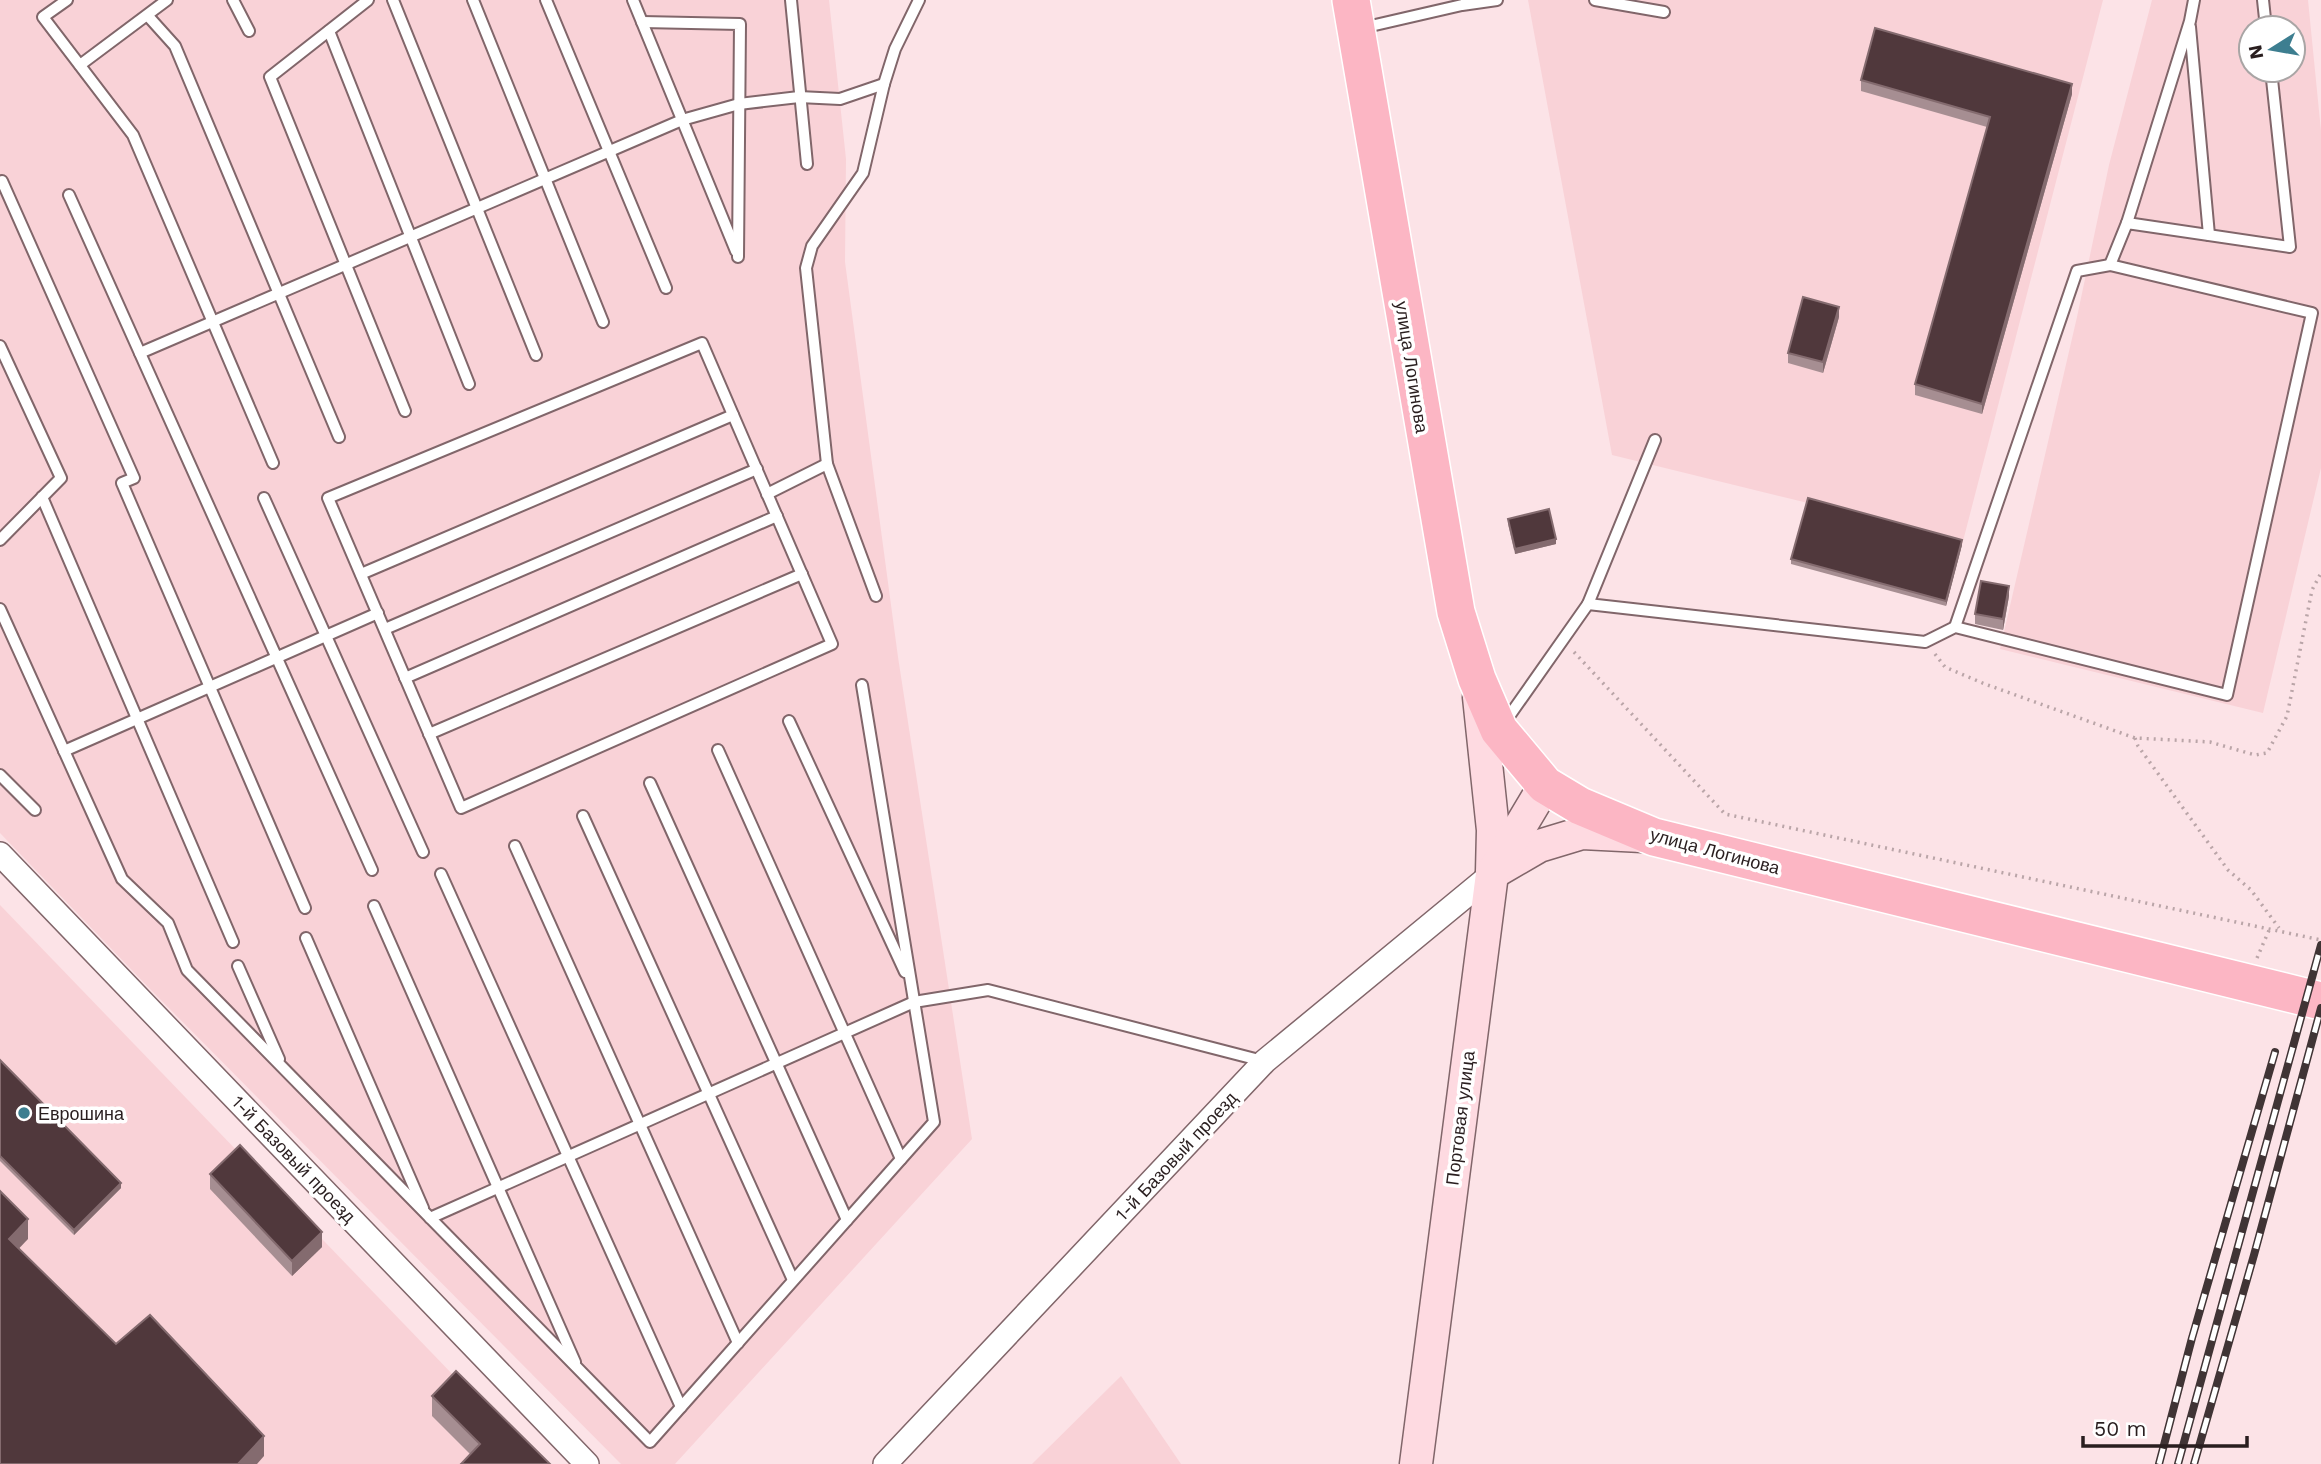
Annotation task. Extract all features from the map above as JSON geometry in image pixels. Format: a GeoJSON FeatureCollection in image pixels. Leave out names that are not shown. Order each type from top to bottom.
{"type":"FeatureCollection","features":[{"type":"Feature","properties":{"kind":"main road","name":"улица Логинова"},"geometry":{"type":"LineString","coordinates":[[1354,15],[1455,612],[1477,679],[1499,730],[1545,785],[1580,806],[1654,837],[2321,1001]]}},
{"type":"Feature","properties":{"kind":"street"},"geometry":{"type":"LineString","coordinates":[[1477,679],[1493,830],[1492,874]]}},
{"type":"Feature","properties":{"kind":"street","name":"Портовая улица"},"geometry":{"type":"LineString","coordinates":[[1416,1464],[1492,874],[1545,785]]}},
{"type":"Feature","properties":{"kind":"street"},"geometry":{"type":"LineString","coordinates":[[1492,874],[1539,846],[1583,833],[1654,837]]}},
{"type":"Feature","properties":{"kind":"street","name":"1-й Базовый проезд"},"geometry":{"type":"LineString","coordinates":[[0,854],[587,1464]]}},
{"type":"Feature","properties":{"kind":"street","name":"1-й Базовый проезд"},"geometry":{"type":"LineString","coordinates":[[885,1464],[1265,1061],[1492,874]]}},
{"type":"Feature","properties":{"kind":"lane"},"geometry":{"type":"LineString","coordinates":[[67,0],[43,17],[133,135],[273,463]]}},
{"type":"Feature","properties":{"kind":"lane"},"geometry":{"type":"LineString","coordinates":[[80,65],[167,0]]}},
{"type":"Feature","properties":{"kind":"lane"},"geometry":{"type":"LineString","coordinates":[[233,0],[249,31]]}},
{"type":"Feature","properties":{"kind":"lane"},"geometry":{"type":"LineString","coordinates":[[368,0],[270,77],[405,411]]}},
{"type":"Feature","properties":{"kind":"lane"},"geometry":{"type":"LineString","coordinates":[[393,0],[536,355]]}},
{"type":"Feature","properties":{"kind":"lane"},"geometry":{"type":"LineString","coordinates":[[472,0],[603,322]]}},
{"type":"Feature","properties":{"kind":"lane"},"geometry":{"type":"LineString","coordinates":[[547,0],[667,288]]}},
{"type":"Feature","properties":{"kind":"lane"},"geometry":{"type":"LineString","coordinates":[[633,0],[738,257],[740,23],[642,22]]}},
{"type":"Feature","properties":{"kind":"lane"},"geometry":{"type":"LineString","coordinates":[[791,0],[807,164]]}},
{"type":"Feature","properties":{"kind":"lane"},"geometry":{"type":"LineString","coordinates":[[876,596],[827,464],[806,268],[812,246],[863,173],[895,49],[919,0]]}},
{"type":"Feature","properties":{"kind":"lane"},"geometry":{"type":"LineString","coordinates":[[1354,15],[1497,0]]}},
{"type":"Feature","properties":{"kind":"lane"},"geometry":{"type":"LineString","coordinates":[[1594,0],[1664,12]]}},
{"type":"Feature","properties":{"kind":"lane"},"geometry":{"type":"LineString","coordinates":[[2110,265],[2127,223],[2194,0]]}},
{"type":"Feature","properties":{"kind":"lane"},"geometry":{"type":"LineString","coordinates":[[148,16],[175,47],[339,437]]}},
{"type":"Feature","properties":{"kind":"lane"},"geometry":{"type":"LineString","coordinates":[[2190,20],[2208,235]]}},
{"type":"Feature","properties":{"kind":"lane"},"geometry":{"type":"LineString","coordinates":[[329,31],[469,384]]}},
{"type":"Feature","properties":{"kind":"lane"},"geometry":{"type":"LineString","coordinates":[[140,353],[682,120],[739,104],[799,97],[840,99],[884,84]]}},
{"type":"Feature","properties":{"kind":"lane"},"geometry":{"type":"LineString","coordinates":[[2127,223],[2290,247],[2273,84]]}},
{"type":"Feature","properties":{"kind":"lane"},"geometry":{"type":"LineString","coordinates":[[2,181],[134,478],[122,483],[305,908]]}},
{"type":"Feature","properties":{"kind":"lane"},"geometry":{"type":"LineString","coordinates":[[69,195],[372,870]]}},
{"type":"Feature","properties":{"kind":"lane"},"geometry":{"type":"LineString","coordinates":[[1588,604],[1925,642],[1955,626],[2227,695],[2312,313],[2110,265],[2077,271],[1955,626]]}},
{"type":"Feature","properties":{"kind":"lane"},"geometry":{"type":"LineString","coordinates":[[702,343],[733,415],[832,645],[461,808],[328,498],[702,343]]}},
{"type":"Feature","properties":{"kind":"lane"},"geometry":{"type":"LineString","coordinates":[[0,346],[61,478],[0,540]]}},
{"type":"Feature","properties":{"kind":"lane"},"geometry":{"type":"LineString","coordinates":[[361,574],[733,415]]}},
{"type":"Feature","properties":{"kind":"lane"},"geometry":{"type":"LineString","coordinates":[[1499,730],[1588,604],[1655,440]]}},
{"type":"Feature","properties":{"kind":"lane"},"geometry":{"type":"LineString","coordinates":[[768,494],[827,464]]}},
{"type":"Feature","properties":{"kind":"lane"},"geometry":{"type":"LineString","coordinates":[[384,629],[757,469]]}},
{"type":"Feature","properties":{"kind":"lane"},"geometry":{"type":"LineString","coordinates":[[42,497],[233,942]]}},
{"type":"Feature","properties":{"kind":"lane"},"geometry":{"type":"LineString","coordinates":[[264,498],[423,852]]}},
{"type":"Feature","properties":{"kind":"lane"},"geometry":{"type":"LineString","coordinates":[[405,678],[777,516]]}},
{"type":"Feature","properties":{"kind":"lane"},"geometry":{"type":"LineString","coordinates":[[429,734],[802,574]]}},
{"type":"Feature","properties":{"kind":"lane"},"geometry":{"type":"LineString","coordinates":[[0,609],[122,879],[168,923],[187,970],[650,1442],[934,1122],[862,685]]}},
{"type":"Feature","properties":{"kind":"lane"},"geometry":{"type":"LineString","coordinates":[[64,751],[378,613]]}},
{"type":"Feature","properties":{"kind":"lane"},"geometry":{"type":"LineString","coordinates":[[789,720],[911,984]]}},
{"type":"Feature","properties":{"kind":"lane"},"geometry":{"type":"LineString","coordinates":[[719,750],[901,1159]]}},
{"type":"Feature","properties":{"kind":"lane"},"geometry":{"type":"LineString","coordinates":[[0,775],[35,810]]}},
{"type":"Feature","properties":{"kind":"lane"},"geometry":{"type":"LineString","coordinates":[[650,783],[847,1220]]}},
{"type":"Feature","properties":{"kind":"lane"},"geometry":{"type":"LineString","coordinates":[[583,816],[793,1280]]}},
{"type":"Feature","properties":{"kind":"lane"},"geometry":{"type":"LineString","coordinates":[[515,846],[738,1343]]}},
{"type":"Feature","properties":{"kind":"lane"},"geometry":{"type":"LineString","coordinates":[[441,874],[681,1407]]}},
{"type":"Feature","properties":{"kind":"lane"},"geometry":{"type":"LineString","coordinates":[[374,906],[579,1370]]}},
{"type":"Feature","properties":{"kind":"lane"},"geometry":{"type":"LineString","coordinates":[[306,938],[428,1216]]}},
{"type":"Feature","properties":{"kind":"lane"},"geometry":{"type":"LineString","coordinates":[[238,966],[282,1068]]}},
{"type":"Feature","properties":{"kind":"lane"},"geometry":{"type":"LineString","coordinates":[[428,1216],[498,1188],[914,1002],[988,990],[1265,1061]]}},
{"type":"Feature","properties":{"kind":"path"},"geometry":{"type":"LineString","coordinates":[[1563,640],[1725,814],[2321,940]]}},
{"type":"Feature","properties":{"kind":"path"},"geometry":{"type":"LineString","coordinates":[[2135,738],[2164,783],[2228,870],[2251,891],[2280,930]]}},
{"type":"Feature","properties":{"kind":"path"},"geometry":{"type":"LineString","coordinates":[[2255,963],[2270,928]]}},
{"type":"Feature","properties":{"kind":"shaded area"},"geometry":{"type":"Polygon","coordinates":[[[0,0],[829,0],[846,159],[845,262],[898,657],[972,1139],[675,1464],[621,1464],[151,990],[0,833],[0,0]]]}},
{"type":"Feature","properties":{"kind":"shaded area"},"geometry":{"type":"Polygon","coordinates":[[[1528,0],[2103,0],[1962,545],[1808,503],[1612,455],[1528,0]]]}},
{"type":"Feature","properties":{"kind":"shaded area"},"geometry":{"type":"Polygon","coordinates":[[[2152,0],[2308,0],[2321,131],[2321,468],[2263,713],[2000,649],[2077,317],[2109,165],[2152,0]]]}},
{"type":"Feature","properties":{"kind":"shaded area"},"geometry":{"type":"Polygon","coordinates":[[[0,905],[539,1464],[0,1464],[0,905]]]}},
{"type":"Feature","properties":{"kind":"shaded area"},"geometry":{"type":"Polygon","coordinates":[[[1121,1376],[1181,1464],[1032,1464],[1121,1376]]]}},
{"type":"Feature","properties":{"kind":"building"},"geometry":{"type":"Polygon","coordinates":[[[1875,28],[2072,84],[1982,404],[1915,384],[1990,117],[1861,80],[1875,28]]]}},
{"type":"Feature","properties":{"kind":"building"},"geometry":{"type":"Polygon","coordinates":[[[1803,297],[1839,307],[1823,362],[1788,353],[1803,297]]]}},
{"type":"Feature","properties":{"kind":"building"},"geometry":{"type":"Polygon","coordinates":[[[1808,498],[1962,540],[1946,601],[1791,559],[1808,498]]]}},
{"type":"Feature","properties":{"kind":"building"},"geometry":{"type":"Polygon","coordinates":[[[1549,509],[1556,539],[1515,549],[1508,519],[1549,509]]]}},
{"type":"Feature","properties":{"kind":"building"},"geometry":{"type":"Polygon","coordinates":[[[1981,581],[2009,586],[2003,619],[1975,614],[1981,581]]]}},
{"type":"Feature","properties":{"kind":"building","name":"Еврошина"},"geometry":{"type":"Polygon","coordinates":[[[0,1060],[121,1183],[74,1230],[0,1156],[0,1060]]]}},
{"type":"Feature","properties":{"kind":"building"},"geometry":{"type":"Polygon","coordinates":[[[240,1145],[322,1232],[292,1261],[210,1174],[240,1145]]]}},
{"type":"Feature","properties":{"kind":"building"},"geometry":{"type":"Polygon","coordinates":[[[0,1191],[28,1219],[9,1239],[116,1344],[150,1315],[264,1436],[238,1464],[0,1464],[0,1191]]]}},
{"type":"Feature","properties":{"kind":"building"},"geometry":{"type":"Polygon","coordinates":[[[456,1371],[550,1464],[461,1464],[480,1444],[432,1396],[456,1371]]]}},
{"type":"Feature","properties":{"kind":"railway"},"geometry":{"type":"LineString","coordinates":[[2178,1464],[2321,945]]}},
{"type":"Feature","properties":{"kind":"railway"},"geometry":{"type":"LineString","coordinates":[[2194,1464],[2321,1008]]}},
{"type":"Feature","properties":{"kind":"railway"},"geometry":{"type":"LineString","coordinates":[[2159,1464],[2192,1338],[2275,1052]]}},
{"type":"Feature","properties":{"kind":"place","name":"Еврошина"},"geometry":{"type":"Point","coordinates":[24,1113]}}]}
